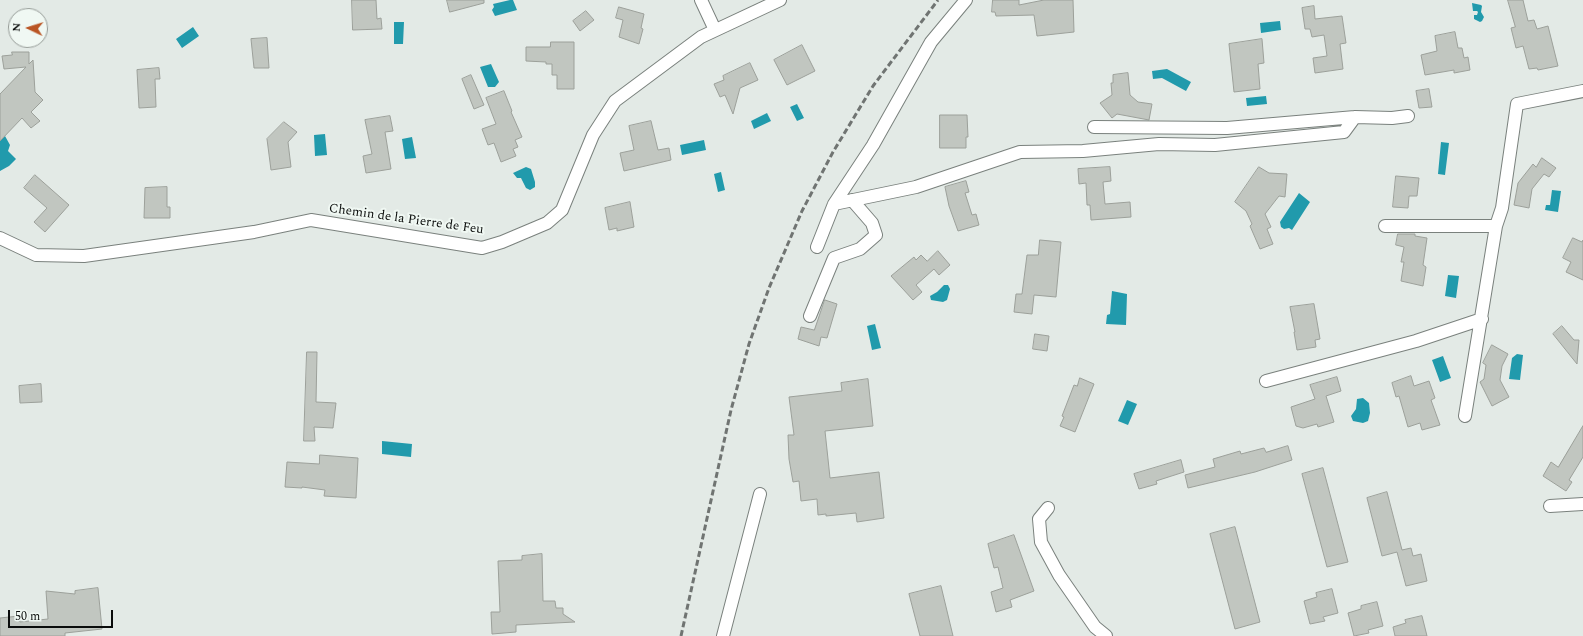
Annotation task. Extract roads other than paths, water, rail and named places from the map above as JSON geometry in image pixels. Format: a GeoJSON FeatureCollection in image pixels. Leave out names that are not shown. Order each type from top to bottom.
{"type":"FeatureCollection","features":[{"type":"Feature","properties":{"kind":"street"},"geometry":{"type":"LineString","coordinates":[[701,0],[715,30]]}},
{"type":"Feature","properties":{"kind":"street","name":"Chemin de la Pierre de Feu"},"geometry":{"type":"LineString","coordinates":[[0,238],[36,255],[84,256],[254,232],[311,220],[482,248],[502,242],[547,223],[562,210],[593,135],[615,101],[701,37],[780,0]]}},
{"type":"Feature","properties":{"kind":"street"},"geometry":{"type":"LineString","coordinates":[[817,247],[834,204],[873,145],[931,42],[966,0]]}},
{"type":"Feature","properties":{"kind":"street"},"geometry":{"type":"LineString","coordinates":[[1465,416],[1496,226],[1502,208],[1517,104],[1583,91]]}},
{"type":"Feature","properties":{"kind":"street"},"geometry":{"type":"LineString","coordinates":[[1094,127],[1227,128],[1355,117],[1392,118],[1408,116]]}},
{"type":"Feature","properties":{"kind":"street"},"geometry":{"type":"LineString","coordinates":[[834,204],[916,187],[1020,152],[1083,151],[1159,144],[1215,145],[1344,132],[1355,117]]}},
{"type":"Feature","properties":{"kind":"street"},"geometry":{"type":"LineString","coordinates":[[810,316],[834,258],[860,249],[876,235],[872,223],[852,200]]}},
{"type":"Feature","properties":{"kind":"street"},"geometry":{"type":"LineString","coordinates":[[1385,226],[1496,226]]}},
{"type":"Feature","properties":{"kind":"street"},"geometry":{"type":"LineString","coordinates":[[1266,381],[1416,341],[1482,319]]}},
{"type":"Feature","properties":{"kind":"street"},"geometry":{"type":"LineString","coordinates":[[723,636],[760,494]]}},
{"type":"Feature","properties":{"kind":"street"},"geometry":{"type":"LineString","coordinates":[[1550,506],[1583,504]]}},
{"type":"Feature","properties":{"kind":"street"},"geometry":{"type":"LineString","coordinates":[[1048,508],[1039,520],[1041,542],[1059,575],[1095,627],[1106,636]]}},
{"type":"Feature","properties":{"kind":"water"},"geometry":{"type":"Polygon","coordinates":[[[513,0],[517,10],[495,16],[492,10],[494,7],[493,4],[513,0]]]}},
{"type":"Feature","properties":{"kind":"water"},"geometry":{"type":"Polygon","coordinates":[[[1472,3],[1482,6],[1481,12],[1484,17],[1480,22],[1474,19],[1474,15],[1477,15],[1478,12],[1473,11],[1472,3]]]}},
{"type":"Feature","properties":{"kind":"water"},"geometry":{"type":"Polygon","coordinates":[[[1280,21],[1281,30],[1261,33],[1260,23],[1280,21]]]}},
{"type":"Feature","properties":{"kind":"water"},"geometry":{"type":"Polygon","coordinates":[[[394,22],[404,22],[403,44],[394,44],[394,22]]]}},
{"type":"Feature","properties":{"kind":"water"},"geometry":{"type":"Polygon","coordinates":[[[193,27],[199,36],[182,48],[176,39],[193,27]]]}},
{"type":"Feature","properties":{"kind":"water"},"geometry":{"type":"Polygon","coordinates":[[[491,64],[499,82],[495,87],[488,87],[480,67],[491,64]]]}},
{"type":"Feature","properties":{"kind":"water"},"geometry":{"type":"Polygon","coordinates":[[[1167,69],[1191,82],[1186,91],[1162,78],[1153,79],[1152,71],[1167,69]]]}},
{"type":"Feature","properties":{"kind":"water"},"geometry":{"type":"Polygon","coordinates":[[[1266,96],[1267,104],[1247,106],[1246,98],[1266,96]]]}},
{"type":"Feature","properties":{"kind":"water"},"geometry":{"type":"Polygon","coordinates":[[[797,104],[804,118],[797,121],[790,107],[797,104]]]}},
{"type":"Feature","properties":{"kind":"water"},"geometry":{"type":"Polygon","coordinates":[[[767,113],[771,121],[754,129],[751,121],[767,113]]]}},
{"type":"Feature","properties":{"kind":"water"},"geometry":{"type":"Polygon","coordinates":[[[325,134],[327,155],[315,156],[314,135],[325,134]]]}},
{"type":"Feature","properties":{"kind":"water"},"geometry":{"type":"Polygon","coordinates":[[[5,136],[10,145],[8,151],[16,159],[9,166],[0,171],[0,140],[5,136]]]}},
{"type":"Feature","properties":{"kind":"water"},"geometry":{"type":"Polygon","coordinates":[[[412,137],[416,158],[405,159],[402,139],[412,137]]]}},
{"type":"Feature","properties":{"kind":"water"},"geometry":{"type":"Polygon","coordinates":[[[704,140],[706,150],[682,155],[680,145],[704,140]]]}},
{"type":"Feature","properties":{"kind":"water"},"geometry":{"type":"Polygon","coordinates":[[[1441,142],[1449,143],[1445,175],[1438,174],[1441,142]]]}},
{"type":"Feature","properties":{"kind":"water"},"geometry":{"type":"Polygon","coordinates":[[[526,167],[531,169],[535,182],[535,187],[530,190],[526,188],[521,178],[517,178],[513,173],[526,167]]]}},
{"type":"Feature","properties":{"kind":"water"},"geometry":{"type":"Polygon","coordinates":[[[721,172],[725,190],[718,192],[714,174],[721,172]]]}},
{"type":"Feature","properties":{"kind":"water"},"geometry":{"type":"Polygon","coordinates":[[[1552,190],[1561,191],[1558,212],[1545,210],[1546,205],[1550,205],[1552,190]]]}},
{"type":"Feature","properties":{"kind":"water"},"geometry":{"type":"Polygon","coordinates":[[[1299,193],[1310,202],[1292,230],[1289,228],[1284,229],[1281,227],[1280,222],[1299,193]]]}},
{"type":"Feature","properties":{"kind":"water"},"geometry":{"type":"Polygon","coordinates":[[[1448,275],[1459,276],[1456,298],[1445,296],[1448,275]]]}},
{"type":"Feature","properties":{"kind":"water"},"geometry":{"type":"Polygon","coordinates":[[[944,285],[948,285],[950,289],[947,300],[943,302],[931,300],[930,296],[944,285]]]}},
{"type":"Feature","properties":{"kind":"water"},"geometry":{"type":"Polygon","coordinates":[[[1112,291],[1127,294],[1126,325],[1106,324],[1107,315],[1110,314],[1112,291]]]}},
{"type":"Feature","properties":{"kind":"water"},"geometry":{"type":"Polygon","coordinates":[[[875,324],[881,348],[872,350],[867,326],[875,324]]]}},
{"type":"Feature","properties":{"kind":"water"},"geometry":{"type":"Polygon","coordinates":[[[1517,354],[1523,355],[1520,380],[1509,379],[1512,358],[1517,354]]]}},
{"type":"Feature","properties":{"kind":"water"},"geometry":{"type":"Polygon","coordinates":[[[1443,356],[1451,378],[1440,382],[1432,360],[1443,356]]]}},
{"type":"Feature","properties":{"kind":"water"},"geometry":{"type":"Polygon","coordinates":[[[1363,398],[1369,403],[1370,413],[1368,421],[1363,423],[1353,421],[1351,416],[1356,409],[1357,399],[1363,398]]]}},
{"type":"Feature","properties":{"kind":"water"},"geometry":{"type":"Polygon","coordinates":[[[1127,400],[1137,404],[1128,425],[1118,421],[1127,400]]]}},
{"type":"Feature","properties":{"kind":"water"},"geometry":{"type":"Polygon","coordinates":[[[382,441],[412,444],[411,457],[382,454],[382,441]]]}},
{"type":"Feature","properties":{"kind":"railway"},"geometry":{"type":"LineString","coordinates":[[681,636],[731,410],[749,344],[769,288],[802,211],[833,152],[873,86],[938,0]]}}]}
